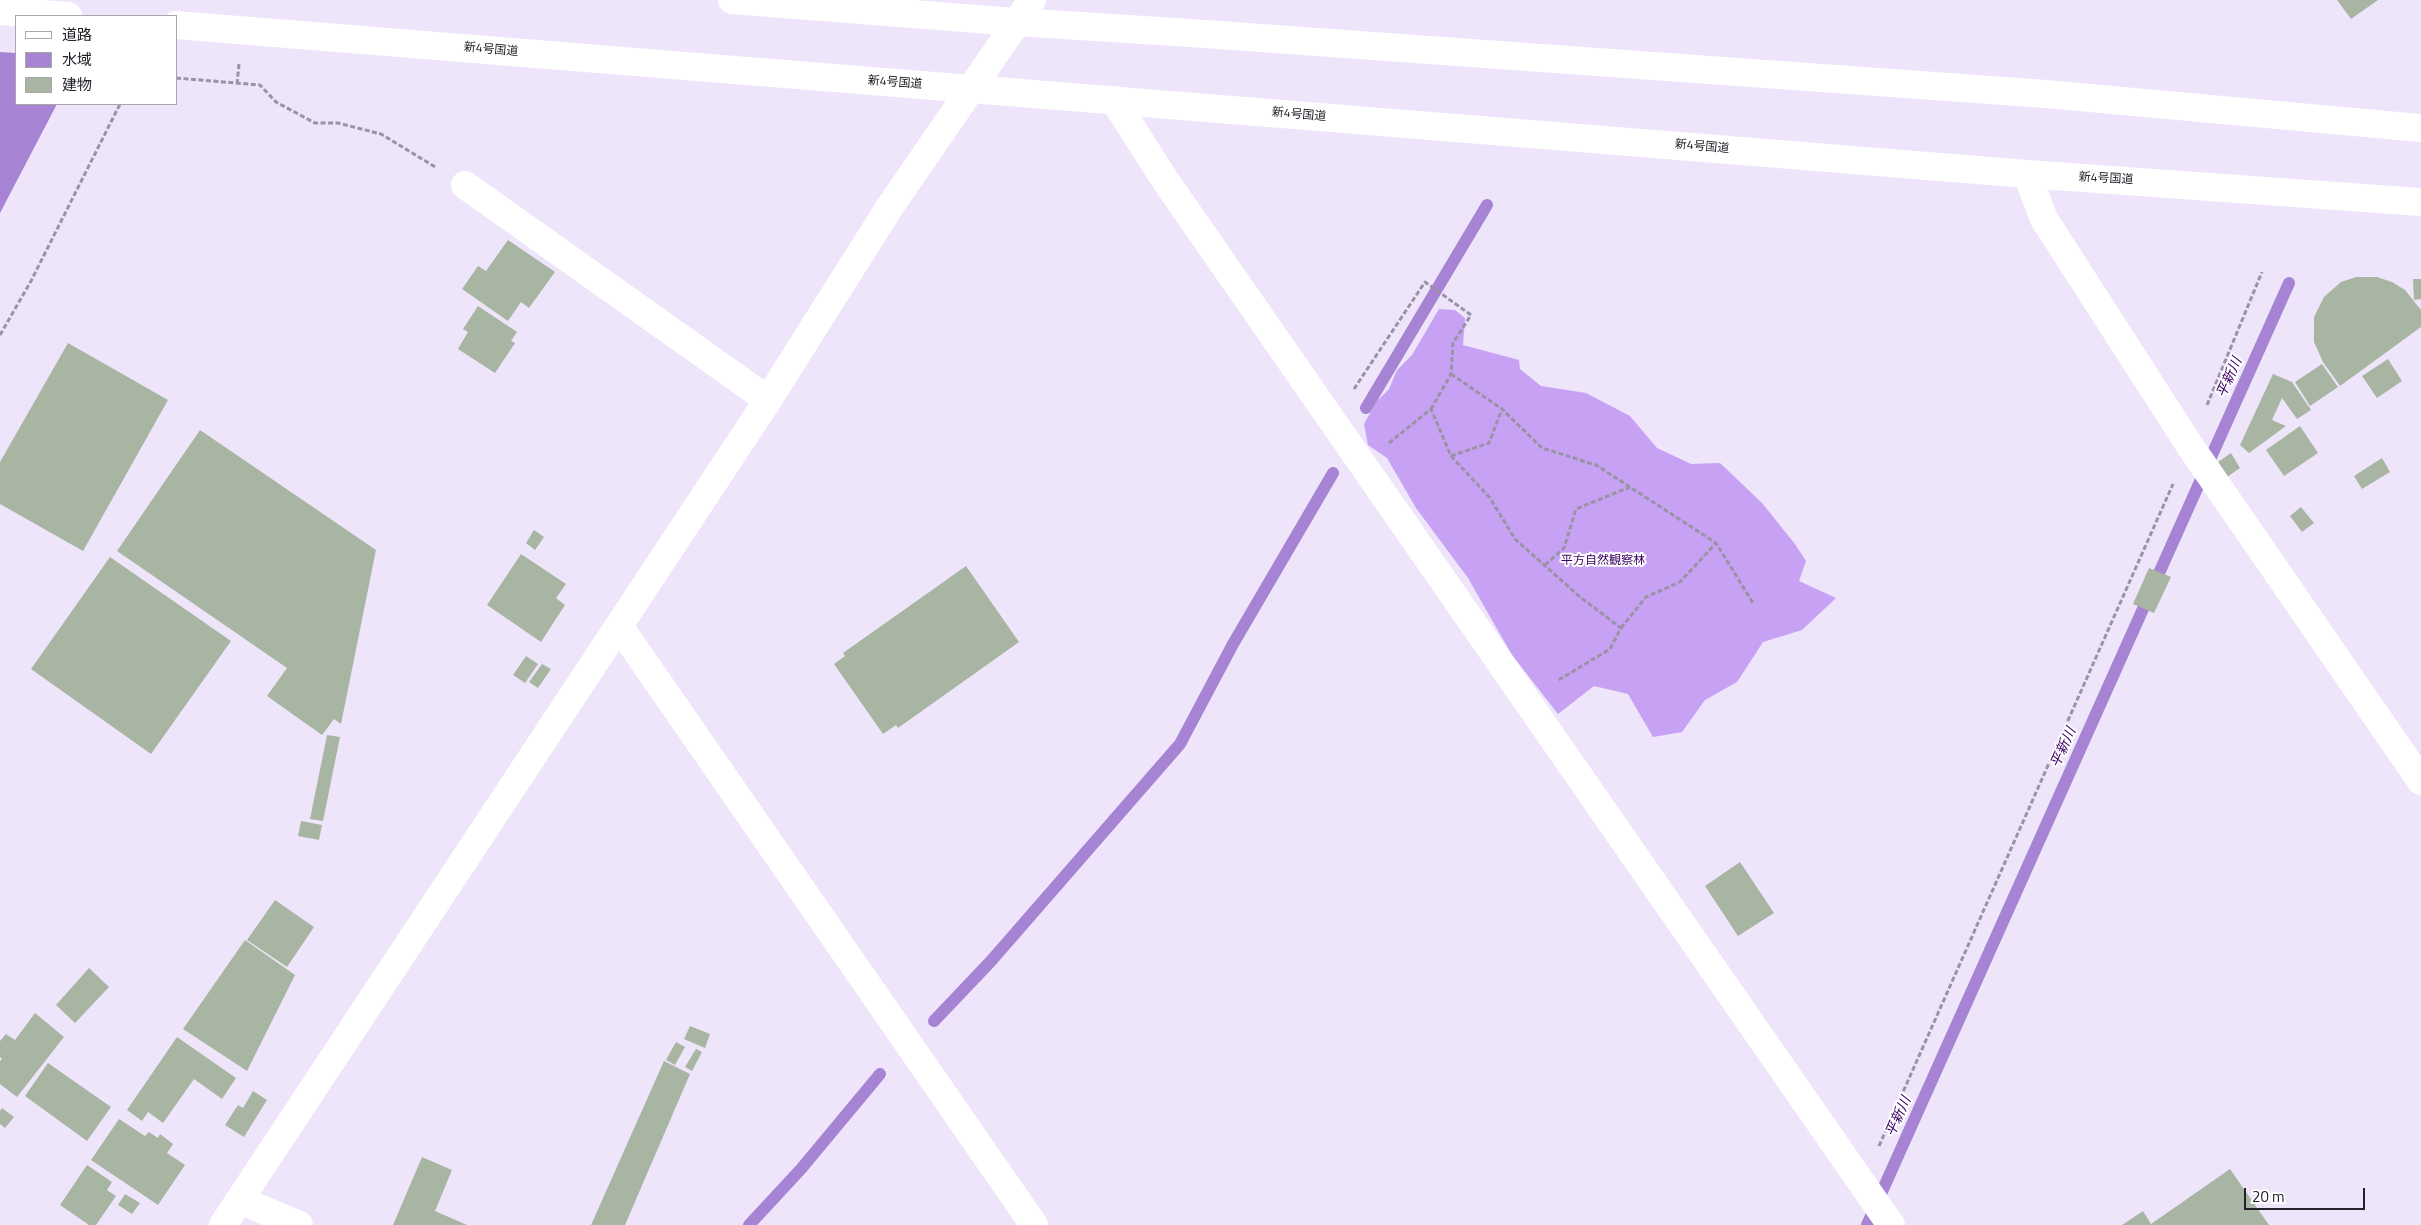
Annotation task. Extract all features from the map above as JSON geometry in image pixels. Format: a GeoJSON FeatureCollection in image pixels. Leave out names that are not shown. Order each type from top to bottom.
{"type":"FeatureCollection","features":[{"type":"Feature","properties":{"kind":"main road"},"geometry":{"type":"LineString","coordinates":[[732,0],[1016,22],[1191,32],[2046,94],[2421,128]]}},
{"type":"Feature","properties":{"kind":"main road"},"geometry":{"type":"LineString","coordinates":[[223,1225],[768,400],[889,208],[1032,0]]}},
{"type":"Feature","properties":{"kind":"main road"},"geometry":{"type":"LineString","coordinates":[[0,11],[54,15]]}},
{"type":"Feature","properties":{"kind":"main road","name":"新4号国道"},"geometry":{"type":"LineString","coordinates":[[178,25],[2027,174],[2421,202]]}},
{"type":"Feature","properties":{"kind":"main road"},"geometry":{"type":"LineString","coordinates":[[1114,100],[1164,180],[1333,420],[1891,1225]]}},
{"type":"Feature","properties":{"kind":"main road"},"geometry":{"type":"LineString","coordinates":[[2027,174],[2044,219],[2190,446],[2421,781]]}},
{"type":"Feature","properties":{"kind":"main road"},"geometry":{"type":"LineString","coordinates":[[465,186],[768,400]]}},
{"type":"Feature","properties":{"kind":"main road"},"geometry":{"type":"LineString","coordinates":[[619,626],[1034,1225]]}},
{"type":"Feature","properties":{"kind":"main road"},"geometry":{"type":"LineString","coordinates":[[240,1200],[299,1225]]}},
{"type":"Feature","properties":{"kind":"path"},"geometry":{"type":"LineString","coordinates":[[178,78],[260,85],[276,102],[315,124],[338,122],[381,134],[465,186]]}},
{"type":"Feature","properties":{"kind":"path"},"geometry":{"type":"LineString","coordinates":[[0,335],[31,281],[119,105]]}},
{"type":"Feature","properties":{"kind":"path"},"geometry":{"type":"LineString","coordinates":[[1868,1193],[2190,446],[2262,272]]}},
{"type":"Feature","properties":{"kind":"path"},"geometry":{"type":"LineString","coordinates":[[1333,420],[1425,282],[1471,315],[1454,343],[1451,374],[1431,410],[1407,427],[1364,465]]}},
{"type":"Feature","properties":{"kind":"path"},"geometry":{"type":"LineString","coordinates":[[1451,374],[1502,409],[1542,448],[1596,465],[1716,543],[1753,603]]}},
{"type":"Feature","properties":{"kind":"path"},"geometry":{"type":"LineString","coordinates":[[1451,456],[1489,443],[1502,409]]}},
{"type":"Feature","properties":{"kind":"path"},"geometry":{"type":"LineString","coordinates":[[1431,410],[1451,456],[1490,498],[1515,539],[1621,628]]}},
{"type":"Feature","properties":{"kind":"path"},"geometry":{"type":"LineString","coordinates":[[1545,565],[1564,548],[1576,509],[1630,487]]}},
{"type":"Feature","properties":{"kind":"path"},"geometry":{"type":"LineString","coordinates":[[1528,701],[1569,673],[1610,650],[1621,628],[1646,597],[1680,582],[1716,543]]}},
{"type":"Feature","properties":{"kind":"green space","name":"平方自然観察林"},"geometry":{"type":"Polygon","coordinates":[[[1439,309],[1455,310],[1465,318],[1463,345],[1519,360],[1520,369],[1541,386],[1586,393],[1630,416],[1657,448],[1691,464],[1720,463],[1762,503],[1795,544],[1806,561],[1799,581],[1836,598],[1802,630],[1763,642],[1737,682],[1705,700],[1682,732],[1653,737],[1628,694],[1594,686],[1558,714],[1512,655],[1468,578],[1416,508],[1387,458],[1368,445],[1364,424],[1377,401],[1389,389],[1397,370],[1412,355],[1439,309]]]}},
{"type":"Feature","properties":{"kind":"water"},"geometry":{"type":"Polygon","coordinates":[[[0,0],[15,15],[15,105],[56,105],[0,213],[0,0]]]}},
{"type":"Feature","properties":{"kind":"pier"},"geometry":{"type":"Polygon","coordinates":[[[0,0],[134,0],[124,15],[15,15],[15,53],[0,52],[0,0]]]}},
{"type":"Feature","properties":{"kind":"building"},"geometry":{"type":"Polygon","coordinates":[[[2337,0],[2378,0],[2351,19],[2337,0]]]}},
{"type":"Feature","properties":{"kind":"building"},"geometry":{"type":"Polygon","coordinates":[[[508,240],[555,272],[529,308],[521,302],[508,321],[462,289],[478,266],[486,271],[508,240]]]}},
{"type":"Feature","properties":{"kind":"building"},"geometry":{"type":"Polygon","coordinates":[[[2356,277],[2377,277],[2392,282],[2405,290],[2421,310],[2421,327],[2340,386],[2323,362],[2314,342],[2314,317],[2324,297],[2341,282],[2356,277]]]}},
{"type":"Feature","properties":{"kind":"building"},"geometry":{"type":"Polygon","coordinates":[[[2413,279],[2421,279],[2421,299],[2414,300],[2413,279]]]}},
{"type":"Feature","properties":{"kind":"building"},"geometry":{"type":"Polygon","coordinates":[[[478,306],[517,332],[511,341],[515,343],[495,373],[458,349],[468,332],[463,329],[478,306]]]}},
{"type":"Feature","properties":{"kind":"building"},"geometry":{"type":"Polygon","coordinates":[[[68,343],[168,400],[83,551],[0,504],[0,462],[68,343]]]}},
{"type":"Feature","properties":{"kind":"building"},"geometry":{"type":"Polygon","coordinates":[[[2388,359],[2402,381],[2377,398],[2362,376],[2388,359]]]}},
{"type":"Feature","properties":{"kind":"building"},"geometry":{"type":"Polygon","coordinates":[[[2322,364],[2338,387],[2310,406],[2295,382],[2322,364]]]}},
{"type":"Feature","properties":{"kind":"building"},"geometry":{"type":"Polygon","coordinates":[[[2273,374],[2292,382],[2311,410],[2297,419],[2282,398],[2272,420],[2286,426],[2249,453],[2240,445],[2273,374]]]}},
{"type":"Feature","properties":{"kind":"building"},"geometry":{"type":"Polygon","coordinates":[[[2300,426],[2318,453],[2284,476],[2266,450],[2300,426]]]}},
{"type":"Feature","properties":{"kind":"building"},"geometry":{"type":"Polygon","coordinates":[[[200,430],[376,550],[341,724],[334,719],[322,735],[267,696],[287,668],[117,551],[200,430]]]}},
{"type":"Feature","properties":{"kind":"building"},"geometry":{"type":"Polygon","coordinates":[[[2231,453],[2240,468],[2227,477],[2218,462],[2231,453]]]}},
{"type":"Feature","properties":{"kind":"building"},"geometry":{"type":"Polygon","coordinates":[[[2382,458],[2390,472],[2362,489],[2354,476],[2382,458]]]}},
{"type":"Feature","properties":{"kind":"building"},"geometry":{"type":"Polygon","coordinates":[[[2301,507],[2314,523],[2302,532],[2290,516],[2301,507]]]}},
{"type":"Feature","properties":{"kind":"building"},"geometry":{"type":"Polygon","coordinates":[[[534,530],[544,537],[535,550],[526,543],[534,530]]]}},
{"type":"Feature","properties":{"kind":"building"},"geometry":{"type":"Polygon","coordinates":[[[521,554],[566,584],[556,598],[565,605],[541,642],[487,605],[521,554]]]}},
{"type":"Feature","properties":{"kind":"building"},"geometry":{"type":"Polygon","coordinates":[[[110,557],[231,641],[151,754],[31,669],[110,557]]]}},
{"type":"Feature","properties":{"kind":"building"},"geometry":{"type":"Polygon","coordinates":[[[966,566],[1019,642],[898,728],[896,725],[883,734],[834,664],[845,656],[843,653],[966,566]]]}},
{"type":"Feature","properties":{"kind":"building"},"geometry":{"type":"Polygon","coordinates":[[[2149,568],[2171,577],[2154,613],[2133,604],[2149,568]]]}},
{"type":"Feature","properties":{"kind":"building"},"geometry":{"type":"Polygon","coordinates":[[[526,656],[538,664],[525,683],[513,675],[526,656]]]}},
{"type":"Feature","properties":{"kind":"building"},"geometry":{"type":"Polygon","coordinates":[[[542,664],[551,669],[538,688],[529,682],[542,664]]]}},
{"type":"Feature","properties":{"kind":"building"},"geometry":{"type":"Polygon","coordinates":[[[327,735],[340,737],[323,821],[310,819],[327,735]]]}},
{"type":"Feature","properties":{"kind":"building"},"geometry":{"type":"Polygon","coordinates":[[[301,821],[322,825],[319,840],[298,836],[301,821]]]}},
{"type":"Feature","properties":{"kind":"building"},"geometry":{"type":"Polygon","coordinates":[[[1740,862],[1774,913],[1738,936],[1705,886],[1740,862]]]}},
{"type":"Feature","properties":{"kind":"building"},"geometry":{"type":"Polygon","coordinates":[[[275,900],[314,927],[287,967],[247,940],[275,900]]]}},
{"type":"Feature","properties":{"kind":"building"},"geometry":{"type":"Polygon","coordinates":[[[245,940],[295,975],[247,1071],[183,1029],[245,940]]]}},
{"type":"Feature","properties":{"kind":"building"},"geometry":{"type":"Polygon","coordinates":[[[89,968],[109,987],[75,1023],[56,1005],[89,968]]]}},
{"type":"Feature","properties":{"kind":"building"},"geometry":{"type":"Polygon","coordinates":[[[35,1013],[64,1037],[17,1097],[0,1084],[0,1061],[2,1059],[0,1057],[0,1041],[6,1034],[15,1040],[35,1013]]]}},
{"type":"Feature","properties":{"kind":"building"},"geometry":{"type":"Polygon","coordinates":[[[690,1026],[710,1034],[705,1048],[684,1039],[690,1026]]]}},
{"type":"Feature","properties":{"kind":"building"},"geometry":{"type":"Polygon","coordinates":[[[177,1037],[236,1078],[222,1099],[194,1079],[163,1123],[148,1112],[142,1121],[127,1110],[177,1037]]]}},
{"type":"Feature","properties":{"kind":"building"},"geometry":{"type":"Polygon","coordinates":[[[676,1042],[685,1047],[675,1065],[666,1060],[676,1042]]]}},
{"type":"Feature","properties":{"kind":"building"},"geometry":{"type":"Polygon","coordinates":[[[696,1049],[702,1052],[692,1071],[685,1067],[696,1049]]]}},
{"type":"Feature","properties":{"kind":"building"},"geometry":{"type":"Polygon","coordinates":[[[664,1061],[690,1074],[625,1225],[591,1225],[664,1061]]]}},
{"type":"Feature","properties":{"kind":"building"},"geometry":{"type":"Polygon","coordinates":[[[48,1063],[111,1107],[87,1141],[25,1096],[48,1063]]]}},
{"type":"Feature","properties":{"kind":"building"},"geometry":{"type":"Polygon","coordinates":[[[253,1091],[267,1100],[244,1137],[225,1125],[238,1105],[243,1108],[253,1091]]]}},
{"type":"Feature","properties":{"kind":"building"},"geometry":{"type":"Polygon","coordinates":[[[2,1108],[14,1117],[5,1128],[0,1124],[0,1111],[2,1108]]]}},
{"type":"Feature","properties":{"kind":"building"},"geometry":{"type":"Polygon","coordinates":[[[119,1119],[145,1136],[149,1132],[158,1138],[160,1134],[173,1144],[167,1153],[185,1165],[158,1205],[91,1160],[119,1119]]]}},
{"type":"Feature","properties":{"kind":"building"},"geometry":{"type":"Polygon","coordinates":[[[422,1157],[452,1170],[435,1211],[467,1225],[393,1225],[422,1157]]]}},
{"type":"Feature","properties":{"kind":"building"},"geometry":{"type":"Polygon","coordinates":[[[87,1165],[112,1182],[107,1190],[116,1196],[96,1225],[89,1225],[60,1205],[87,1165]]]}},
{"type":"Feature","properties":{"kind":"building"},"geometry":{"type":"Polygon","coordinates":[[[2230,1169],[2269,1225],[2122,1225],[2143,1211],[2151,1224],[2230,1169]]]}},
{"type":"Feature","properties":{"kind":"building"},"geometry":{"type":"Polygon","coordinates":[[[125,1194],[140,1203],[132,1214],[118,1205],[125,1194]]]}},
{"type":"Feature","properties":{"kind":"waterway"},"geometry":{"type":"LineString","coordinates":[[1366,408],[1487,205]]}},
{"type":"Feature","properties":{"kind":"waterway","name":"平新川"},"geometry":{"type":"LineString","coordinates":[[1867,1225],[2289,283]]}},
{"type":"Feature","properties":{"kind":"waterway"},"geometry":{"type":"LineString","coordinates":[[934,1021],[991,961],[1180,744],[1233,644],[1333,473]]}},
{"type":"Feature","properties":{"kind":"waterway"},"geometry":{"type":"LineString","coordinates":[[749,1225],[801,1169],[880,1074]]}}]}
